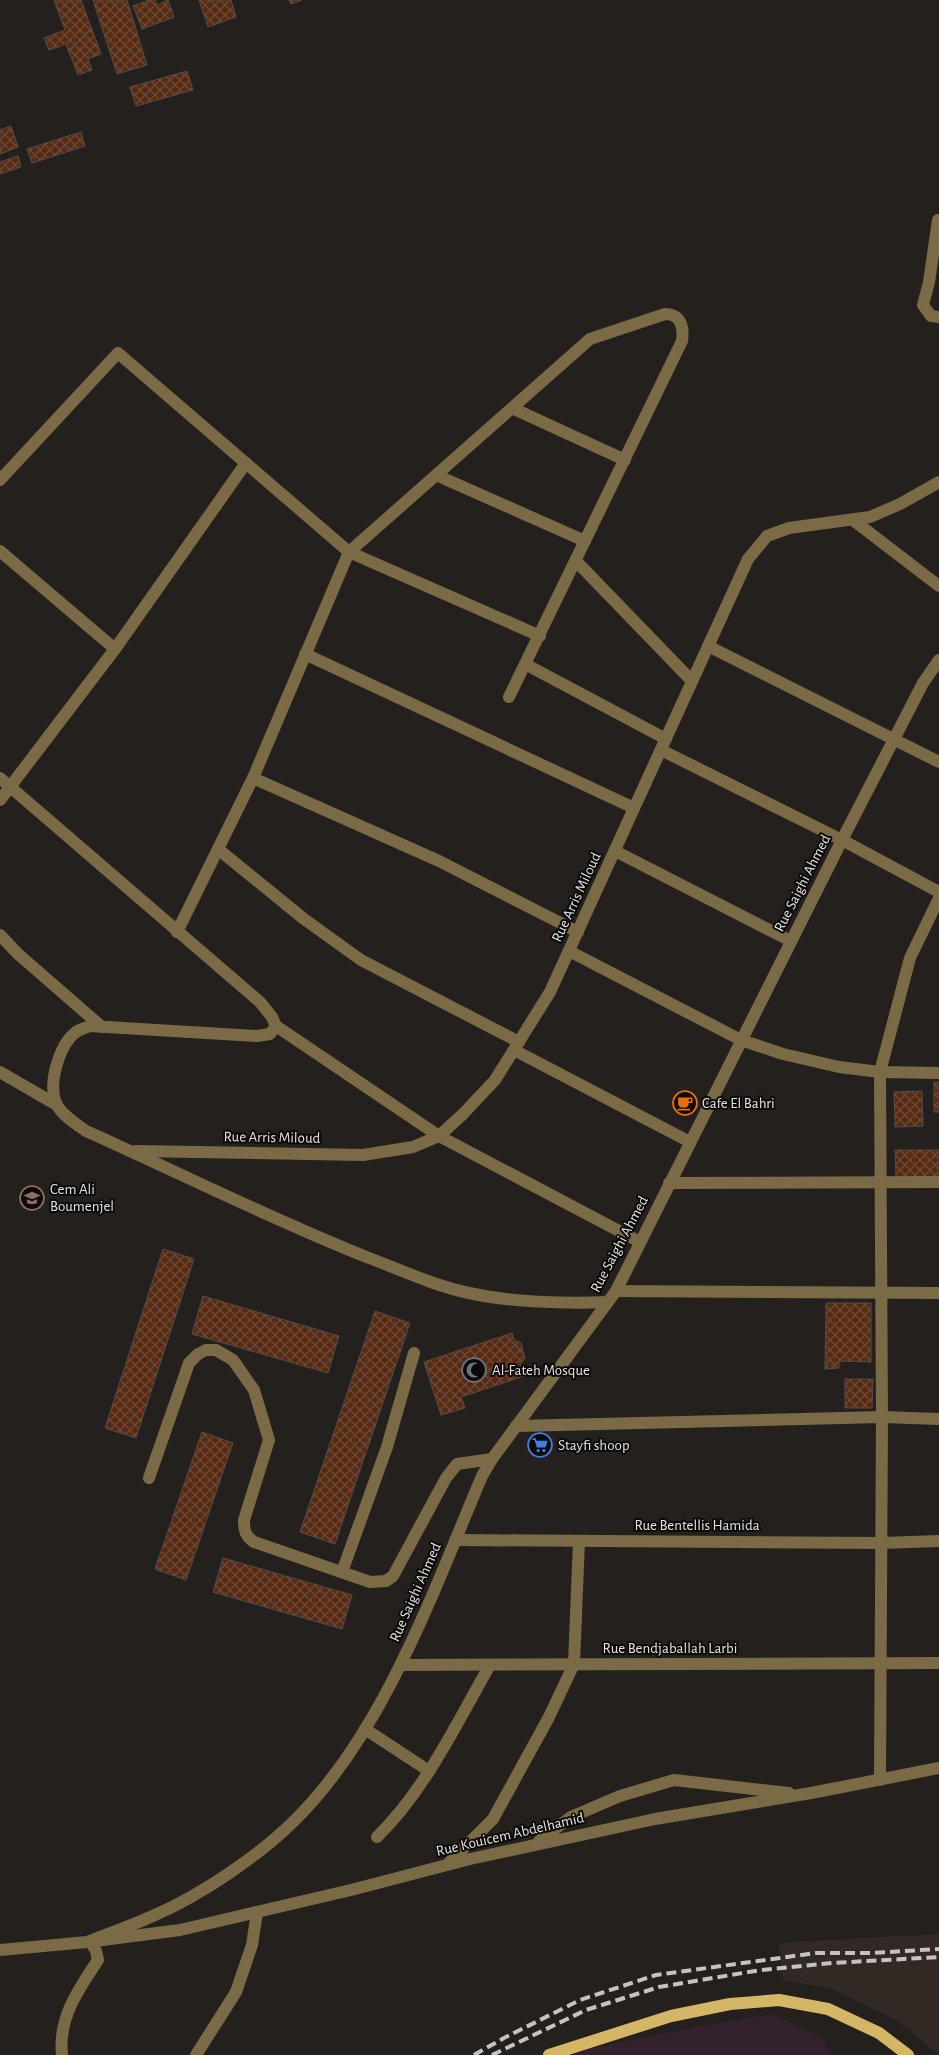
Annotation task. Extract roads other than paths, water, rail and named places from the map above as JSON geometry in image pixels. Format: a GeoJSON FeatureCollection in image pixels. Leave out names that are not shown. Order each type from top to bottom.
{"type":"FeatureCollection","features":[{"type":"Feature","properties":{"kind":"main road"},"geometry":{"type":"LineString","coordinates":[[548,2055],[671,2016],[730,2004],[779,2000],[828,2008],[879,2033],[908,2055]]}},
{"type":"Feature","properties":{"kind":"street"},"geometry":{"type":"LineString","coordinates":[[938,220],[929,282],[923,305],[931,316],[939,317]]}},
{"type":"Feature","properties":{"kind":"street"},"geometry":{"type":"LineString","coordinates":[[177,932],[253,778],[349,552],[590,339],[665,314],[673,314],[679,318],[682,325],[682,341],[509,697]]}},
{"type":"Feature","properties":{"kind":"street"},"geometry":{"type":"LineString","coordinates":[[0,480],[118,352],[349,552],[540,636]]}},
{"type":"Feature","properties":{"kind":"street"},"geometry":{"type":"LineString","coordinates":[[512,408],[625,460]]}},
{"type":"Feature","properties":{"kind":"street"},"geometry":{"type":"LineString","coordinates":[[0,800],[115,649],[246,463]]}},
{"type":"Feature","properties":{"kind":"street"},"geometry":{"type":"LineString","coordinates":[[436,475],[586,541]]}},
{"type":"Feature","properties":{"kind":"street","name":"Rue Arris Miloud"},"geometry":{"type":"LineString","coordinates":[[131,1151],[363,1155],[412,1147],[439,1136],[495,1080],[550,992],[748,559],[767,536],[790,528],[870,517],[900,504],[939,482]]}},
{"type":"Feature","properties":{"kind":"street"},"geometry":{"type":"LineString","coordinates":[[853,520],[939,586]]}},
{"type":"Feature","properties":{"kind":"street"},"geometry":{"type":"LineString","coordinates":[[0,551],[115,649]]}},
{"type":"Feature","properties":{"kind":"street"},"geometry":{"type":"LineString","coordinates":[[576,561],[692,681]]}},
{"type":"Feature","properties":{"kind":"street"},"geometry":{"type":"LineString","coordinates":[[708,646],[939,762]]}},
{"type":"Feature","properties":{"kind":"street"},"geometry":{"type":"LineString","coordinates":[[305,654],[634,808]]}},
{"type":"Feature","properties":{"kind":"street","name":"Rue Saighi Ahmed"},"geometry":{"type":"LineString","coordinates":[[90,1941],[158,1914],[193,1895],[260,1850],[292,1824],[326,1787],[365,1729],[401,1665],[492,1459],[612,1296],[842,840],[923,684],[939,660]]}},
{"type":"Feature","properties":{"kind":"street"},"geometry":{"type":"LineString","coordinates":[[525,664],[663,745],[939,892]]}},
{"type":"Feature","properties":{"kind":"street"},"geometry":{"type":"LineString","coordinates":[[0,778],[260,1002],[272,1017],[276,1026],[439,1136],[640,1242]]}},
{"type":"Feature","properties":{"kind":"street"},"geometry":{"type":"LineString","coordinates":[[253,778],[439,861],[578,932]]}},
{"type":"Feature","properties":{"kind":"street"},"geometry":{"type":"LineString","coordinates":[[218,849],[304,919],[361,960],[690,1142]]}},
{"type":"Feature","properties":{"kind":"street"},"geometry":{"type":"LineString","coordinates":[[615,851],[791,941]]}},
{"type":"Feature","properties":{"kind":"street"},"geometry":{"type":"LineString","coordinates":[[880,1780],[882,1417],[880,1072],[910,958],[939,898]]}},
{"type":"Feature","properties":{"kind":"street"},"geometry":{"type":"LineString","coordinates":[[0,935],[18,954],[102,1027]]}},
{"type":"Feature","properties":{"kind":"street"},"geometry":{"type":"LineString","coordinates":[[569,952],[741,1040],[783,1054],[839,1067],[880,1072],[939,1072]]}},
{"type":"Feature","properties":{"kind":"street"},"geometry":{"type":"LineString","coordinates":[[57,1105],[54,1074],[65,1045],[76,1032],[90,1026],[257,1036],[270,1034],[276,1026]]}},
{"type":"Feature","properties":{"kind":"street"},"geometry":{"type":"LineString","coordinates":[[0,1072],[57,1105],[72,1122],[86,1131],[324,1240],[413,1275],[468,1293],[508,1299],[588,1303],[612,1296],[880,1292],[939,1293]]}},
{"type":"Feature","properties":{"kind":"street"},"geometry":{"type":"LineString","coordinates":[[669,1183],[939,1182]]}},
{"type":"Feature","properties":{"kind":"street"},"geometry":{"type":"LineString","coordinates":[[149,1478],[189,1363],[198,1354],[206,1350],[216,1350],[233,1360],[254,1390],[269,1440],[244,1520],[244,1529],[247,1537],[254,1542],[370,1582],[386,1581],[393,1576],[446,1478],[457,1464],[492,1459]]}},
{"type":"Feature","properties":{"kind":"street"},"geometry":{"type":"LineString","coordinates":[[342,1572],[388,1447],[414,1353]]}},
{"type":"Feature","properties":{"kind":"street"},"geometry":{"type":"LineString","coordinates":[[516,1426],[882,1417],[939,1419]]}},
{"type":"Feature","properties":{"kind":"street","name":"Rue Bentellis Hamida"},"geometry":{"type":"LineString","coordinates":[[455,1540],[881,1543],[939,1541]]}},
{"type":"Feature","properties":{"kind":"street"},"geometry":{"type":"LineString","coordinates":[[448,1864],[493,1819],[549,1717],[574,1664],[579,1541]]}},
{"type":"Feature","properties":{"kind":"street","name":"Rue Bendjaballah Larbi"},"geometry":{"type":"LineString","coordinates":[[401,1665],[939,1663]]}},
{"type":"Feature","properties":{"kind":"street"},"geometry":{"type":"LineString","coordinates":[[377,1837],[398,1816],[429,1771],[490,1665]]}},
{"type":"Feature","properties":{"kind":"street"},"geometry":{"type":"LineString","coordinates":[[365,1729],[429,1771]]}},
{"type":"Feature","properties":{"kind":"street","name":"Rue Kouicem Abdelhamid"},"geometry":{"type":"LineString","coordinates":[[90,1941],[180,1930],[535,1844],[655,1819],[939,1768]]}},
{"type":"Feature","properties":{"kind":"street"},"geometry":{"type":"LineString","coordinates":[[535,1844],[571,1817],[620,1796],[674,1780],[801,1794]]}},
{"type":"Feature","properties":{"kind":"street"},"geometry":{"type":"LineString","coordinates":[[196,2055],[236,1992],[252,1945],[257,1912]]}},
{"type":"Feature","properties":{"kind":"street"},"geometry":{"type":"LineString","coordinates":[[0,1950],[90,1941],[96,1951],[98,1960],[73,1998],[63,2024],[62,2055]]}},
{"type":"Feature","properties":{"kind":"railway"},"geometry":{"type":"LineString","coordinates":[[474,2055],[580,2000],[656,1975],[816,1953],[871,1953],[939,1949]]}},
{"type":"Feature","properties":{"kind":"railway"},"geometry":{"type":"LineString","coordinates":[[492,2055],[586,2010],[659,1987],[761,1970],[832,1963],[939,1957]]}},
{"type":"Feature","properties":{"kind":"place","name":"Cafe El Bahri"},"geometry":{"type":"Point","coordinates":[685,1103]}},
{"type":"Feature","properties":{"kind":"place","name":"Cem Ali Boumenjel"},"geometry":{"type":"Point","coordinates":[32,1198]}},
{"type":"Feature","properties":{"kind":"place","name":"Al-Fateh Mosque"},"geometry":{"type":"Point","coordinates":[474,1370]}},
{"type":"Feature","properties":{"kind":"place","name":"Stayfi shoop"},"geometry":{"type":"Point","coordinates":[540,1445]}}]}
